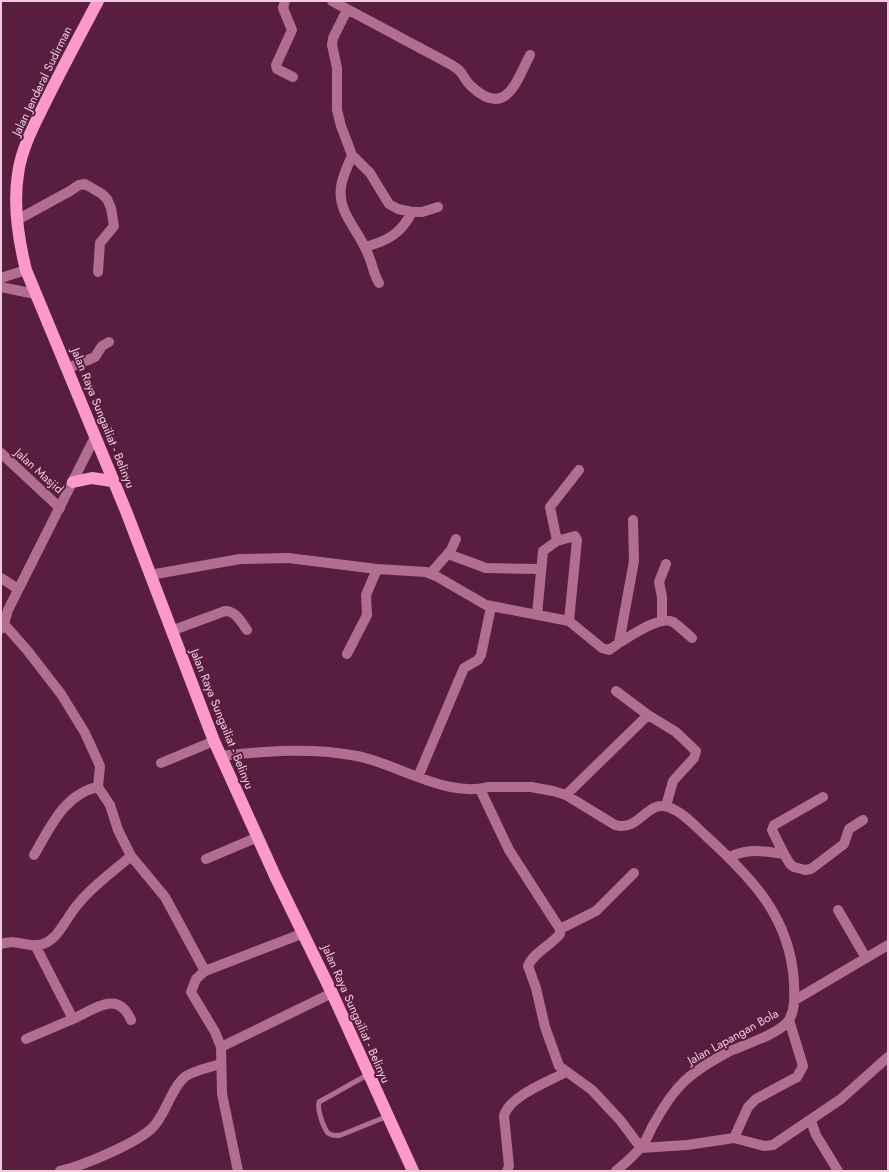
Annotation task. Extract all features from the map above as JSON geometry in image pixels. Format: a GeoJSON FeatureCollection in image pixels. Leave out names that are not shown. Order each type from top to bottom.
{"type":"FeatureCollection","features":[{"type":"Feature","properties":{"kind":"highway","name":"Jalan Jenderal Sudirman"},"geometry":{"type":"LineString","coordinates":[[26,270],[19,241],[17,220],[16,197],[18,173],[29,137],[51,89],[98,1]]}},
{"type":"Feature","properties":{"kind":"highway","name":"Jalan Raya Sungailiat - Belinyu"},"geometry":{"type":"LineString","coordinates":[[26,270],[68,368],[220,756],[332,993],[412,1170]]}},
{"type":"Feature","properties":{"kind":"highway"},"geometry":{"type":"LineString","coordinates":[[73,482],[92,478],[112,481]]}},
{"type":"Feature","properties":{"kind":"street"},"geometry":{"type":"LineString","coordinates":[[285,1],[283,8],[292,30],[276,65],[277,68],[294,78]]}},
{"type":"Feature","properties":{"kind":"street"},"geometry":{"type":"LineString","coordinates":[[332,1],[450,64],[462,73],[472,87],[488,97],[500,98],[509,94],[530,55]]}},
{"type":"Feature","properties":{"kind":"street"},"geometry":{"type":"LineString","coordinates":[[347,10],[333,38],[332,45],[338,68],[339,119],[352,155],[370,173],[389,204],[398,209],[412,212],[422,212],[438,207]]}},
{"type":"Feature","properties":{"kind":"street"},"geometry":{"type":"LineString","coordinates":[[352,155],[341,187],[341,199],[349,220],[365,247],[379,283]]}},
{"type":"Feature","properties":{"kind":"street"},"geometry":{"type":"LineString","coordinates":[[17,220],[70,192],[79,185],[84,184],[102,194],[110,204],[114,226],[100,243],[98,272]]}},
{"type":"Feature","properties":{"kind":"street"},"geometry":{"type":"LineString","coordinates":[[365,247],[388,239],[405,224],[412,212]]}},
{"type":"Feature","properties":{"kind":"street"},"geometry":{"type":"LineString","coordinates":[[1,278],[26,270]]}},
{"type":"Feature","properties":{"kind":"street"},"geometry":{"type":"LineString","coordinates":[[1,287],[35,294]]}},
{"type":"Feature","properties":{"kind":"street"},"geometry":{"type":"LineString","coordinates":[[68,368],[95,357],[102,346],[109,342]]}},
{"type":"Feature","properties":{"kind":"street"},"geometry":{"type":"LineString","coordinates":[[95,437],[18,589],[8,610],[3,627],[27,650],[61,694],[85,733],[99,762],[100,770],[98,787],[110,805],[118,830],[131,856],[165,897],[205,971]]}},
{"type":"Feature","properties":{"kind":"street","name":"Jalan Masjid"},"geometry":{"type":"LineString","coordinates":[[1,453],[60,508]]}},
{"type":"Feature","properties":{"kind":"street"},"geometry":{"type":"LineString","coordinates":[[557,541],[550,506],[579,470]]}},
{"type":"Feature","properties":{"kind":"street"},"geometry":{"type":"LineString","coordinates":[[619,643],[634,561],[633,520]]}},
{"type":"Feature","properties":{"kind":"street"},"geometry":{"type":"LineString","coordinates":[[537,615],[543,551],[557,541],[571,536],[577,538],[569,621]]}},
{"type":"Feature","properties":{"kind":"street"},"geometry":{"type":"LineString","coordinates":[[431,573],[448,554],[456,539]]}},
{"type":"Feature","properties":{"kind":"street"},"geometry":{"type":"LineString","coordinates":[[448,554],[486,568],[541,569]]}},
{"type":"Feature","properties":{"kind":"street"},"geometry":{"type":"LineString","coordinates":[[150,575],[225,561],[263,558],[288,558],[377,569],[431,573],[477,601],[491,606],[569,621],[605,650],[609,650],[619,643],[662,621],[672,622],[692,638]]}},
{"type":"Feature","properties":{"kind":"street"},"geometry":{"type":"LineString","coordinates":[[662,621],[662,597],[660,582],[666,564]]}},
{"type":"Feature","properties":{"kind":"street"},"geometry":{"type":"LineString","coordinates":[[348,654],[367,615],[366,595],[377,569]]}},
{"type":"Feature","properties":{"kind":"street"},"geometry":{"type":"LineString","coordinates":[[1,578],[18,589]]}},
{"type":"Feature","properties":{"kind":"street"},"geometry":{"type":"LineString","coordinates":[[418,777],[464,668],[478,660],[481,655],[491,606]]}},
{"type":"Feature","properties":{"kind":"street"},"geometry":{"type":"LineString","coordinates":[[171,631],[225,611],[230,611],[235,614],[247,630]]}},
{"type":"Feature","properties":{"kind":"street"},"geometry":{"type":"LineString","coordinates":[[220,756],[276,750],[320,751],[344,754],[376,761],[439,785],[480,789],[488,787],[531,787],[566,795],[615,825],[622,827],[634,823],[653,808],[666,806],[673,781],[694,758],[696,751],[676,732],[648,715],[616,691]]}},
{"type":"Feature","properties":{"kind":"street"},"geometry":{"type":"LineString","coordinates":[[566,795],[648,715]]}},
{"type":"Feature","properties":{"kind":"street"},"geometry":{"type":"LineString","coordinates":[[161,762],[214,741]]}},
{"type":"Feature","properties":{"kind":"street"},"geometry":{"type":"LineString","coordinates":[[34,855],[66,804],[80,793],[98,787]]}},
{"type":"Feature","properties":{"kind":"street"},"geometry":{"type":"LineString","coordinates":[[480,789],[509,850],[560,929],[560,934],[554,942],[532,959],[528,966],[536,988],[545,1027],[554,1055],[559,1066],[592,1090],[620,1120],[641,1148],[687,1145],[734,1138],[764,1146],[773,1146],[841,1099],[888,1057]]}},
{"type":"Feature","properties":{"kind":"street"},"geometry":{"type":"LineString","coordinates":[[823,797],[774,825],[772,830],[784,854],[790,864],[794,867],[805,870],[811,869],[841,846],[845,842],[849,829],[863,820]]}},
{"type":"Feature","properties":{"kind":"street","name":"Jalan Lapangan Bola"},"geometry":{"type":"LineString","coordinates":[[616,1171],[641,1148],[666,1103],[688,1078],[727,1053],[777,1030],[789,1020],[795,1000],[793,974],[784,931],[767,902],[729,857],[682,814],[666,806]]}},
{"type":"Feature","properties":{"kind":"street"},"geometry":{"type":"LineString","coordinates":[[206,859],[258,837]]}},
{"type":"Feature","properties":{"kind":"street"},"geometry":{"type":"LineString","coordinates":[[729,857],[749,850],[784,854]]}},
{"type":"Feature","properties":{"kind":"street"},"geometry":{"type":"LineString","coordinates":[[1,944],[12,941],[35,945],[45,944],[53,938],[84,897],[131,856]]}},
{"type":"Feature","properties":{"kind":"street"},"geometry":{"type":"LineString","coordinates":[[560,929],[596,911],[634,873]]}},
{"type":"Feature","properties":{"kind":"street"},"geometry":{"type":"LineString","coordinates":[[838,910],[866,958]]}},
{"type":"Feature","properties":{"kind":"street"},"geometry":{"type":"LineString","coordinates":[[238,1171],[222,1094],[221,1047],[215,1032],[191,992],[196,980],[205,971],[304,933]]}},
{"type":"Feature","properties":{"kind":"street"},"geometry":{"type":"LineString","coordinates":[[35,945],[73,1019]]}},
{"type":"Feature","properties":{"kind":"street"},"geometry":{"type":"LineString","coordinates":[[795,1000],[888,945]]}},
{"type":"Feature","properties":{"kind":"street"},"geometry":{"type":"LineString","coordinates":[[221,1047],[332,993]]}},
{"type":"Feature","properties":{"kind":"street"},"geometry":{"type":"LineString","coordinates":[[26,1039],[105,1004],[115,1002],[124,1007],[131,1020]]}},
{"type":"Feature","properties":{"kind":"street"},"geometry":{"type":"LineString","coordinates":[[734,1138],[748,1107],[756,1098],[798,1077],[802,1071],[802,1062],[789,1020]]}},
{"type":"Feature","properties":{"kind":"street"},"geometry":{"type":"LineString","coordinates":[[60,1171],[100,1157],[142,1136],[158,1120],[183,1079],[191,1074],[221,1064]]}},
{"type":"Feature","properties":{"kind":"street"},"geometry":{"type":"LineString","coordinates":[[508,1171],[509,1166],[504,1116],[506,1109],[514,1100],[566,1072]]}},
{"type":"Feature","properties":{"kind":"street"},"geometry":{"type":"LineString","coordinates":[[810,1121],[816,1135],[838,1171]]}},
{"type":"Feature","properties":{"kind":"lane"},"geometry":{"type":"LineString","coordinates":[[369,1074],[319,1102],[318,1108],[327,1132],[333,1136],[338,1136],[388,1116]]}}]}
